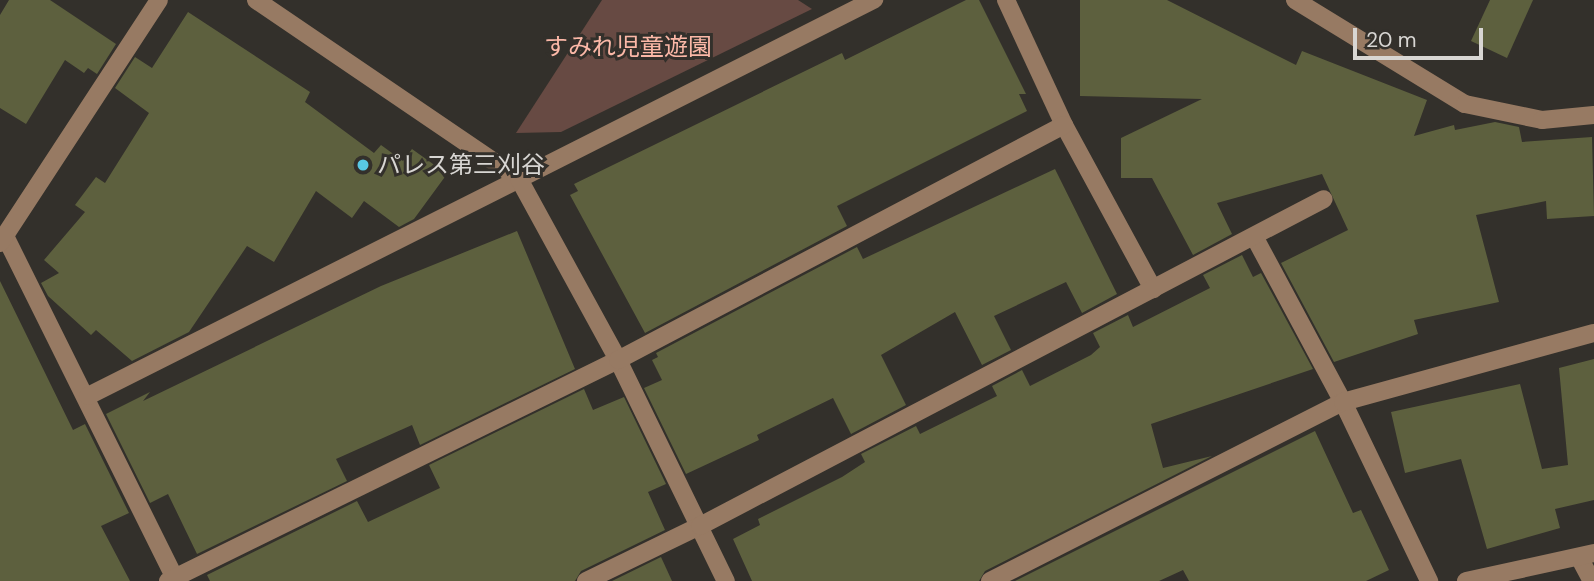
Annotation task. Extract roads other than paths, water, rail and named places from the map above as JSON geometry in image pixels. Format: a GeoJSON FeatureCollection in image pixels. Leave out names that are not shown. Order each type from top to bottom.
{"type":"FeatureCollection","features":[{"type":"Feature","properties":{"kind":"street"},"geometry":{"type":"LineString","coordinates":[[159,0],[2,239],[88,396],[172,579],[618,360],[1064,125]]}},
{"type":"Feature","properties":{"kind":"street"},"geometry":{"type":"LineString","coordinates":[[256,0],[519,179],[618,360],[726,581]]}},
{"type":"Feature","properties":{"kind":"street"},"geometry":{"type":"LineString","coordinates":[[88,396],[874,0]]}},
{"type":"Feature","properties":{"kind":"street"},"geometry":{"type":"LineString","coordinates":[[1006,0],[1064,125],[1153,289]]}},
{"type":"Feature","properties":{"kind":"street"},"geometry":{"type":"LineString","coordinates":[[1295,0],[1465,104],[1542,120],[1594,115]]}},
{"type":"Feature","properties":{"kind":"street"},"geometry":{"type":"LineString","coordinates":[[586,581],[700,526],[1255,238],[1324,199]]}},
{"type":"Feature","properties":{"kind":"street"},"geometry":{"type":"LineString","coordinates":[[1255,238],[1343,402],[1429,581]]}},
{"type":"Feature","properties":{"kind":"street"},"geometry":{"type":"LineString","coordinates":[[990,581],[1343,402],[1594,333]]}},
{"type":"Feature","properties":{"kind":"street"},"geometry":{"type":"LineString","coordinates":[[1466,581],[1587,555],[1592,581]]}},
{"type":"Feature","properties":{"kind":"place","name":"パレス第三刈谷"},"geometry":{"type":"Point","coordinates":[363,165]}},
{"type":"Feature","properties":{"kind":"park label","name":"すみれ児童遊園"},"geometry":{"type":"Point","coordinates":[628,47]}}]}
